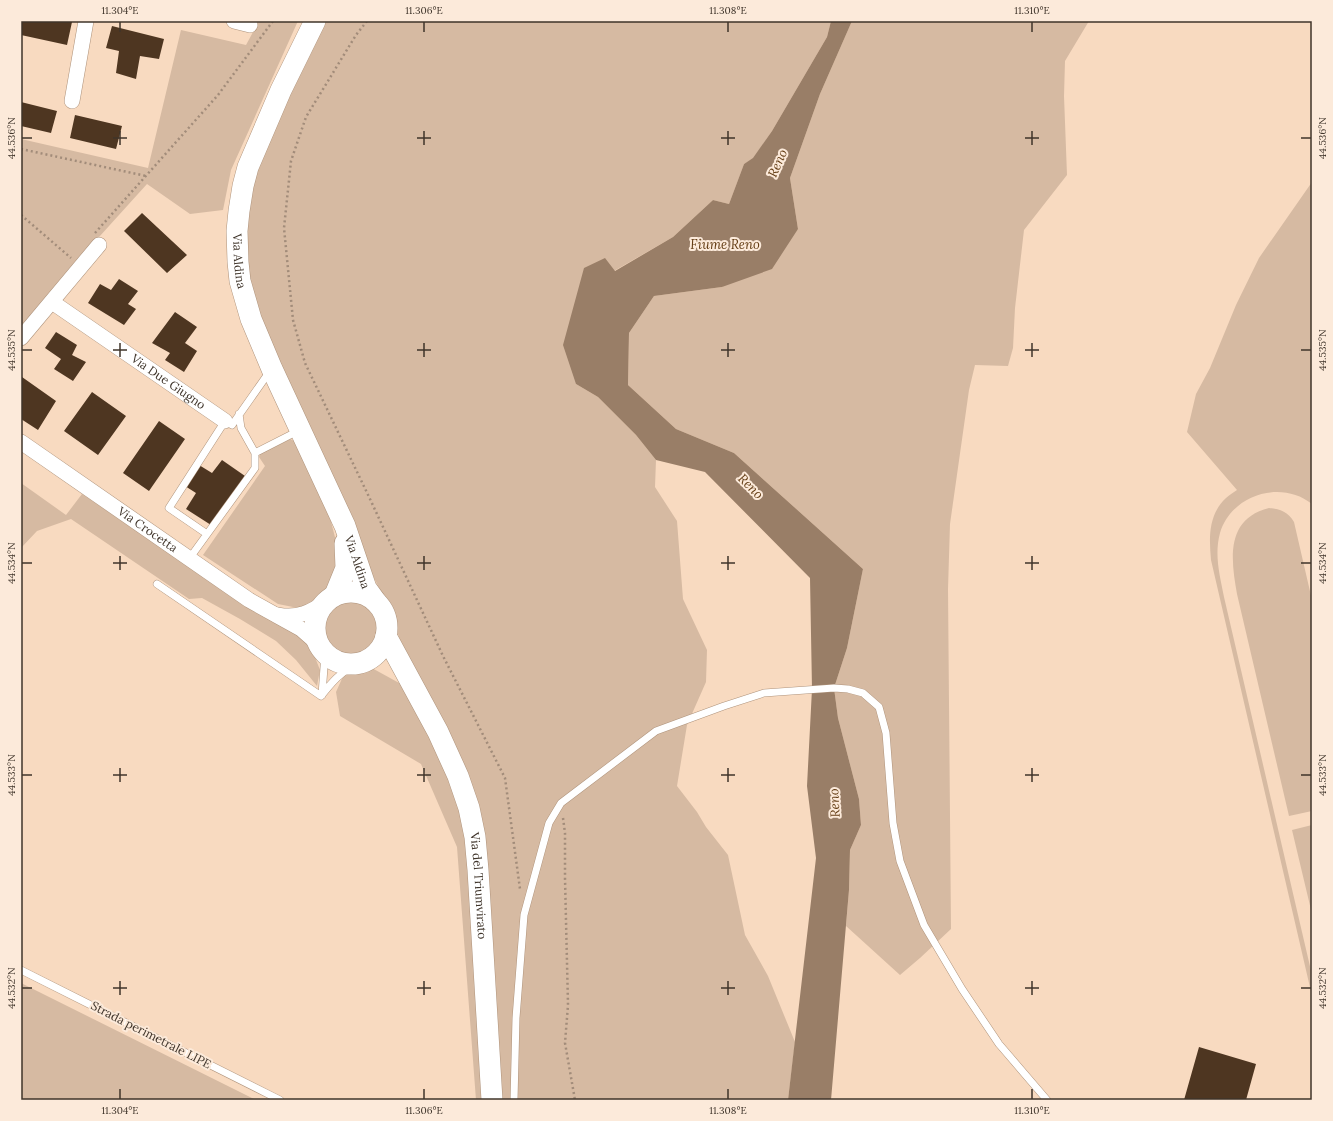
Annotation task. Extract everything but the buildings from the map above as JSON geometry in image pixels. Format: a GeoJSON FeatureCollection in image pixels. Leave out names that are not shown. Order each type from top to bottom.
{"type":"FeatureCollection","features":[{"type":"Feature","properties":{"kind":"street"},"geometry":{"type":"LineString","coordinates":[[72,101],[86,21]]}},
{"type":"Feature","properties":{"kind":"street"},"geometry":{"type":"LineString","coordinates":[[234,21],[250,25]]}},
{"type":"Feature","properties":{"kind":"street","name":"Via Aldina"},"geometry":{"type":"LineString","coordinates":[[315,21],[281,90],[248,167],[239,211],[238,248],[240,281],[251,319],[272,369],[347,532],[366,588],[376,602]]}},
{"type":"Feature","properties":{"kind":"street"},"geometry":{"type":"LineString","coordinates":[[21,338],[97,248]]}},
{"type":"Feature","properties":{"kind":"street","name":"Via Due Giugno"},"geometry":{"type":"LineString","coordinates":[[52,302],[225,421]]}},
{"type":"Feature","properties":{"kind":"street","name":"Via Crocetta"},"geometry":{"type":"LineString","coordinates":[[21,442],[249,600],[301,628],[322,648]]}},
{"type":"Feature","properties":{"kind":"street","name":"Via Aldina"},"geometry":{"type":"LineString","coordinates":[[331,598],[346,568],[346,545],[332,498]]}},
{"type":"Feature","properties":{"kind":"street"},"geometry":{"type":"LineString","coordinates":[[346,592],[357,592],[376,602],[385,618],[387,627],[386,636],[378,652],[359,663],[344,663],[334,660],[322,648],[315,635],[316,616],[321,608],[331,598],[346,592]]}},
{"type":"Feature","properties":{"kind":"street","name":"Via Crocetta"},"geometry":{"type":"LineString","coordinates":[[276,614],[296,616],[305,614],[314,610],[331,598]]}},
{"type":"Feature","properties":{"kind":"street","name":"Via del Triumvirato"},"geometry":{"type":"LineString","coordinates":[[386,636],[438,732],[458,776],[469,808],[475,837],[479,878],[492,1100]]}},
{"type":"Feature","properties":{"kind":"street","name":"Via del Triumvirato"},"geometry":{"type":"LineString","coordinates":[[359,663],[386,667],[400,674],[412,684]]}},
{"type":"Feature","properties":{"kind":"lane"},"geometry":{"type":"LineString","coordinates":[[207,534],[169,508],[225,421],[232,425],[272,369]]}},
{"type":"Feature","properties":{"kind":"lane"},"geometry":{"type":"LineString","coordinates":[[189,559],[255,468],[255,453],[241,428],[239,414]]}},
{"type":"Feature","properties":{"kind":"lane"},"geometry":{"type":"LineString","coordinates":[[255,453],[300,430]]}},
{"type":"Feature","properties":{"kind":"lane"},"geometry":{"type":"LineString","coordinates":[[158,584],[321,696]]}},
{"type":"Feature","properties":{"kind":"lane"},"geometry":{"type":"LineString","coordinates":[[321,696],[322,648]]}},
{"type":"Feature","properties":{"kind":"lane"},"geometry":{"type":"LineString","coordinates":[[321,696],[341,673],[359,663]]}},
{"type":"Feature","properties":{"kind":"lane"},"geometry":{"type":"LineString","coordinates":[[514,1100],[516,1018],[524,915],[549,823],[561,804],[656,731],[764,693],[834,688],[848,689],[863,693],[879,707],[886,733],[893,823],[900,861],[924,925],[962,989],[999,1044],[1047,1100]]}},
{"type":"Feature","properties":{"kind":"lane","name":"Strada perimetrale LIPE"},"geometry":{"type":"LineString","coordinates":[[21,970],[280,1100]]}},
{"type":"Feature","properties":{"kind":"path"},"geometry":{"type":"LineString","coordinates":[[97,248],[90,247],[90,238],[218,95],[273,21]]}},
{"type":"Feature","properties":{"kind":"path"},"geometry":{"type":"LineString","coordinates":[[367,21],[356,35],[306,117],[291,162],[284,228],[293,320],[305,363],[443,656],[505,778],[524,915]]}},
{"type":"Feature","properties":{"kind":"path"},"geometry":{"type":"LineString","coordinates":[[21,149],[146,176]]}},
{"type":"Feature","properties":{"kind":"path"},"geometry":{"type":"LineString","coordinates":[[21,216],[72,259]]}},
{"type":"Feature","properties":{"kind":"path"},"geometry":{"type":"LineString","coordinates":[[561,804],[565,833],[568,1005],[565,1043],[575,1100]]}},
{"type":"Feature","properties":{"kind":"shaded area"},"geometry":{"type":"Polygon","coordinates":[[[259,21],[298,21],[231,170],[223,210],[190,214],[147,184],[90,247],[23,327],[21,326],[21,139],[148,168],[181,30],[246,45],[259,21]]]}},
{"type":"Feature","properties":{"kind":"shaded area"},"geometry":{"type":"Polygon","coordinates":[[[308,21],[831,21],[827,37],[772,131],[753,159],[744,164],[729,204],[713,200],[673,237],[614,271],[576,384],[598,397],[636,435],[656,460],[655,487],[677,521],[683,599],[707,650],[706,682],[687,725],[677,786],[728,855],[745,935],[768,976],[795,1042],[788,1100],[499,1100],[485,863],[403,651],[391,610],[319,465],[233,273],[238,207],[308,21]]]}},
{"type":"Feature","properties":{"kind":"shaded area"},"geometry":{"type":"Polygon","coordinates":[[[852,21],[1089,21],[1065,61],[1064,96],[1067,175],[1024,230],[1015,308],[1013,348],[1008,366],[975,365],[969,390],[950,524],[948,589],[951,929],[900,975],[846,926],[850,850],[861,825],[859,799],[838,718],[834,688],[847,648],[863,569],[734,453],[676,429],[628,385],[629,333],[654,296],[722,287],[798,229],[790,178],[820,94],[852,21]]]}},
{"type":"Feature","properties":{"kind":"shaded area"},"geometry":{"type":"Polygon","coordinates":[[[1312,182],[1312,504],[1300,497],[1286,493],[1272,492],[1258,495],[1246,501],[1235,509],[1226,520],[1220,533],[1218,541],[1218,565],[1224,597],[1312,975],[1312,996],[1211,560],[1210,535],[1213,519],[1220,505],[1227,497],[1237,490],[1187,432],[1196,394],[1210,368],[1236,305],[1259,258],[1312,182]]]}},
{"type":"Feature","properties":{"kind":"shaded area"},"geometry":{"type":"Polygon","coordinates":[[[290,439],[299,443],[327,506],[340,558],[331,586],[312,603],[305,607],[293,607],[278,604],[203,555],[265,466],[259,457],[260,454],[290,439]]]}},
{"type":"Feature","properties":{"kind":"shaded area"},"geometry":{"type":"Polygon","coordinates":[[[21,483],[66,515],[82,494],[202,576],[280,623],[303,635],[311,647],[320,670],[317,686],[296,660],[276,641],[202,598],[189,599],[71,519],[37,531],[21,548],[21,483]]]}},
{"type":"Feature","properties":{"kind":"shaded area"},"geometry":{"type":"Polygon","coordinates":[[[1269,508],[1277,509],[1283,512],[1294,522],[1312,600],[1312,811],[1289,816],[1237,594],[1233,568],[1234,542],[1238,531],[1245,521],[1255,513],[1269,508]]]}},
{"type":"Feature","properties":{"kind":"shaded area"},"geometry":{"type":"Polygon","coordinates":[[[344,600],[356,600],[370,608],[378,622],[376,639],[370,648],[356,656],[344,656],[334,651],[327,644],[322,634],[322,622],[327,612],[334,605],[344,600]]]}},
{"type":"Feature","properties":{"kind":"shaded area"},"geometry":{"type":"Polygon","coordinates":[[[363,667],[370,667],[401,684],[443,763],[464,816],[471,880],[482,1100],[476,1100],[457,847],[421,764],[340,716],[336,692],[345,672],[363,667]]]}},
{"type":"Feature","properties":{"kind":"shaded area"},"geometry":{"type":"Polygon","coordinates":[[[1312,825],[1312,914],[1292,830],[1312,825]]]}},
{"type":"Feature","properties":{"kind":"shaded area"},"geometry":{"type":"Polygon","coordinates":[[[21,983],[256,1100],[21,1100],[21,983]]]}},
{"type":"Feature","properties":{"kind":"water","name":"Fiume Reno"},"geometry":{"type":"Polygon","coordinates":[[[831,21],[852,21],[820,94],[790,178],[798,229],[772,269],[722,287],[654,296],[629,333],[628,385],[676,429],[734,453],[863,569],[847,648],[834,688],[838,718],[859,799],[861,825],[850,850],[849,890],[831,1100],[788,1100],[816,858],[807,786],[812,689],[810,578],[705,472],[656,460],[636,435],[598,397],[576,384],[563,345],[584,268],[605,258],[615,271],[673,237],[713,200],[729,204],[744,164],[753,158],[772,131],[827,37],[831,21]]]}},
{"type":"Feature","properties":{"kind":"water label","name":"Reno"},"geometry":{"type":"Point","coordinates":[777,163]}},
{"type":"Feature","properties":{"kind":"water label","name":"Reno"},"geometry":{"type":"Point","coordinates":[751,486]}},
{"type":"Feature","properties":{"kind":"water label","name":"Reno"},"geometry":{"type":"Point","coordinates":[834,803]}}]}
